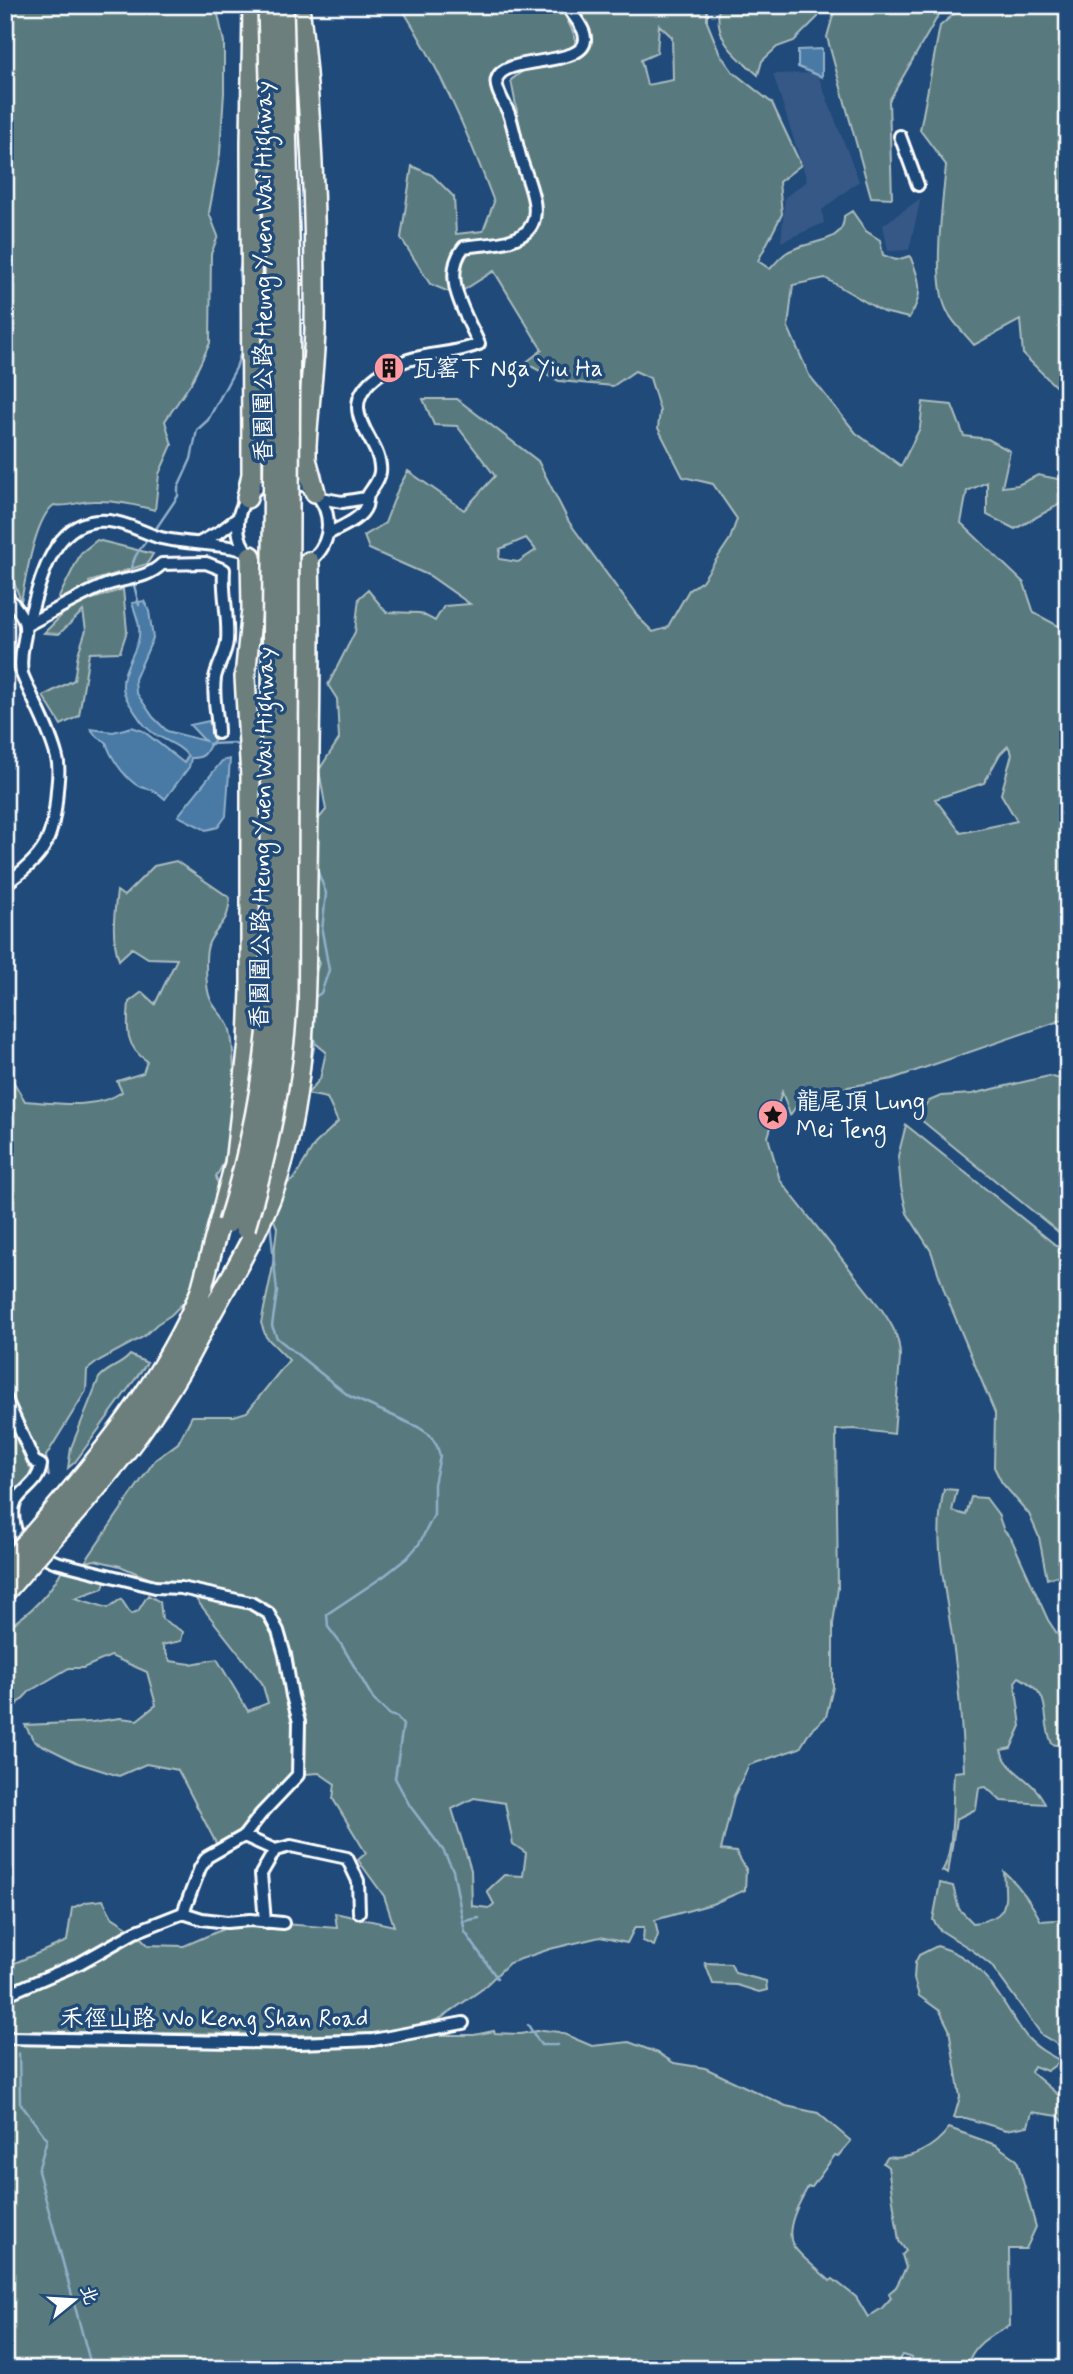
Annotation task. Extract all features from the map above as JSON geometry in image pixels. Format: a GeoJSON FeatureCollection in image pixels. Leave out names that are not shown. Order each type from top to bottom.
{"type":"FeatureCollection","features":[{"type":"Feature","properties":{"kind":"highway"},"geometry":{"type":"LineString","coordinates":[[247,498],[252,474],[253,5]]}},
{"type":"Feature","properties":{"kind":"highway","name":"香園圍公路 Heung Yuen Wai Highway"},"geometry":{"type":"LineString","coordinates":[[5,1592],[135,1409],[160,1370],[199,1298],[237,1225],[257,1113],[270,997],[275,272],[268,5]]}},
{"type":"Feature","properties":{"kind":"highway","name":"香園圍公路 Heung Yuen Wai Highway"},"geometry":{"type":"LineString","coordinates":[[5,1568],[90,1497],[141,1431],[181,1369],[208,1319],[237,1225],[273,1125],[282,1067],[286,1001],[290,273],[283,5]]}},
{"type":"Feature","properties":{"kind":"highway"},"geometry":{"type":"LineString","coordinates":[[299,5],[309,94],[314,264],[315,332],[306,459],[318,495]]}},
{"type":"Feature","properties":{"kind":"highway"},"geometry":{"type":"LineString","coordinates":[[249,554],[252,609],[245,677],[251,777],[251,977],[248,1042],[235,1164],[237,1225],[267,1208],[281,1169],[293,1117],[302,1055],[311,635],[309,562]]}},
{"type":"Feature","properties":{"kind":"street"},"geometry":{"type":"LineString","coordinates":[[328,534],[361,513],[380,472],[377,457],[359,416],[359,401],[367,387],[381,373],[420,355],[457,352],[480,344],[453,284],[453,268],[457,256],[464,247],[520,237],[533,223],[532,192],[497,79],[501,73],[513,66],[568,55],[580,47],[584,33],[567,5]]}},
{"type":"Feature","properties":{"kind":"street"},"geometry":{"type":"LineString","coordinates":[[900,136],[918,185]]}},
{"type":"Feature","properties":{"kind":"street"},"geometry":{"type":"LineString","coordinates":[[249,554],[240,536],[239,517],[247,498],[261,485],[279,479],[298,482],[318,495],[342,502],[366,498]]}},
{"type":"Feature","properties":{"kind":"street"},"geometry":{"type":"LineString","coordinates":[[5,884],[27,869],[40,854],[52,829],[57,804],[58,761],[22,674],[20,662],[27,625],[45,569],[57,544],[69,531],[94,521],[108,521],[177,541],[226,546],[249,554],[266,567],[292,569],[318,555],[328,534],[329,522],[318,495]]}},
{"type":"Feature","properties":{"kind":"street"},"geometry":{"type":"LineString","coordinates":[[199,543],[239,517]]}},
{"type":"Feature","properties":{"kind":"street"},"geometry":{"type":"LineString","coordinates":[[27,625],[101,587],[116,581],[151,575],[162,564],[206,563],[224,570],[227,643],[215,677],[218,733]]}},
{"type":"Feature","properties":{"kind":"street"},"geometry":{"type":"LineString","coordinates":[[5,595],[18,607],[27,625]]}},
{"type":"Feature","properties":{"kind":"street"},"geometry":{"type":"LineString","coordinates":[[5,1397],[34,1461],[41,1465],[35,1483],[15,1502],[12,1514],[21,1543],[56,1562],[155,1587],[181,1588],[251,1603],[268,1613],[278,1631],[299,1723],[298,1775],[244,1836],[207,1857],[200,1868],[183,1913]]}},
{"type":"Feature","properties":{"kind":"street"},"geometry":{"type":"LineString","coordinates":[[244,1836],[275,1850],[291,1846],[347,1858],[358,1881],[359,1912]]}},
{"type":"Feature","properties":{"kind":"street"},"geometry":{"type":"LineString","coordinates":[[265,1922],[261,1874],[275,1850]]}},
{"type":"Feature","properties":{"kind":"street"},"geometry":{"type":"LineString","coordinates":[[5,1995],[80,1963],[135,1932],[183,1913],[202,1919],[228,1922],[250,1920],[283,1923]]}},
{"type":"Feature","properties":{"kind":"street","name":"禾徑山路 Wo Keng Shan Road"},"geometry":{"type":"LineString","coordinates":[[5,2038],[299,2043],[373,2040],[463,2023]]}},
{"type":"Feature","properties":{"kind":"shaded area"},"geometry":{"type":"Polygon","coordinates":[[[822,49],[822,77],[798,67],[798,50],[822,49]]]}},
{"type":"Feature","properties":{"kind":"shaded area"},"geometry":{"type":"Polygon","coordinates":[[[817,73],[859,181],[822,210],[824,223],[781,242],[785,197],[807,181],[773,74],[817,73]]]}},
{"type":"Feature","properties":{"kind":"shaded area"},"geometry":{"type":"Polygon","coordinates":[[[921,198],[909,250],[888,251],[883,225],[921,198]]]}},
{"type":"Feature","properties":{"kind":"shaded area"},"geometry":{"type":"Polygon","coordinates":[[[144,601],[149,611],[153,638],[135,679],[136,692],[153,717],[167,731],[205,741],[190,725],[209,721],[217,733],[217,739],[205,754],[191,758],[189,767],[165,799],[130,780],[110,753],[106,742],[91,729],[113,732],[132,727],[143,731],[184,763],[188,756],[146,727],[124,693],[123,679],[139,636],[132,603],[144,601]]]}},
{"type":"Feature","properties":{"kind":"shaded area"},"geometry":{"type":"Polygon","coordinates":[[[230,759],[226,816],[218,827],[206,830],[178,816],[222,761],[230,759]]]}},
{"type":"Feature","properties":{"kind":"green space"},"geometry":{"type":"Polygon","coordinates":[[[5,5],[216,5],[224,42],[220,154],[209,213],[218,236],[211,254],[210,343],[191,383],[165,421],[172,445],[159,474],[155,510],[109,501],[54,505],[47,512],[37,535],[21,601],[5,559],[5,5]]]}},
{"type":"Feature","properties":{"kind":"green space"},"geometry":{"type":"Polygon","coordinates":[[[403,5],[562,5],[577,46],[497,68],[494,77],[521,151],[525,153],[511,80],[523,71],[583,52],[583,24],[574,5],[707,5],[707,22],[720,54],[733,72],[772,103],[801,165],[779,182],[782,214],[758,261],[770,269],[794,249],[831,237],[843,226],[844,216],[852,211],[866,231],[880,240],[883,255],[896,260],[910,256],[917,273],[919,295],[909,318],[883,312],[825,278],[793,285],[788,327],[809,375],[856,433],[901,466],[920,428],[923,402],[952,405],[964,436],[988,439],[1010,451],[1002,487],[1018,485],[1038,475],[1068,481],[1068,493],[1062,503],[1015,529],[987,515],[987,482],[967,491],[961,523],[1024,583],[1034,613],[1068,631],[1068,1018],[892,1079],[814,1097],[798,1104],[790,1115],[782,1092],[768,1137],[780,1180],[882,1310],[895,1332],[900,1358],[894,1434],[854,1429],[836,1430],[838,1588],[833,1624],[833,1687],[826,1717],[811,1730],[800,1748],[749,1765],[734,1796],[721,1850],[736,1852],[746,1869],[745,1890],[712,1904],[655,1920],[658,1935],[654,1946],[643,1941],[644,1927],[635,1927],[627,1943],[600,1937],[550,1949],[509,1963],[481,1990],[441,2018],[417,2028],[384,2033],[315,2035],[5,2031],[5,1967],[67,1941],[72,1908],[86,1902],[103,1900],[112,1917],[135,1932],[148,1945],[184,1946],[242,1921],[337,1928],[335,1913],[394,1926],[384,1896],[358,1860],[366,1853],[333,1799],[335,1784],[319,1773],[291,1775],[234,1840],[217,1845],[178,1770],[146,1764],[119,1776],[78,1763],[34,1741],[25,1725],[120,1718],[137,1720],[156,1705],[147,1672],[111,1656],[83,1668],[69,1668],[30,1691],[5,1717],[5,1629],[39,1602],[64,1566],[106,1578],[103,1588],[75,1598],[108,1608],[121,1599],[131,1614],[138,1611],[148,1595],[160,1602],[162,1619],[183,1632],[181,1641],[162,1645],[170,1661],[191,1664],[217,1659],[248,1711],[268,1703],[262,1683],[195,1598],[120,1566],[95,1560],[85,1562],[155,1460],[178,1443],[192,1416],[234,1416],[247,1412],[289,1360],[266,1337],[261,1323],[272,1271],[277,1228],[264,1193],[270,1194],[294,1179],[315,1144],[338,1122],[327,1098],[307,1094],[320,1079],[326,1052],[308,1037],[312,984],[319,963],[313,952],[317,907],[313,881],[316,822],[326,810],[319,770],[339,739],[337,699],[328,685],[355,632],[359,598],[368,590],[386,612],[420,613],[435,621],[444,606],[470,604],[430,576],[369,549],[364,536],[385,523],[408,471],[464,510],[495,476],[457,426],[434,425],[423,399],[457,399],[538,461],[569,522],[639,618],[653,632],[667,628],[689,590],[702,581],[730,539],[737,519],[713,484],[683,477],[658,428],[660,411],[650,378],[635,371],[613,386],[559,381],[525,363],[542,350],[494,271],[456,295],[430,284],[401,238],[412,166],[432,175],[454,197],[456,234],[483,231],[494,202],[453,104],[430,56],[403,10],[403,5]],[[659,25],[657,53],[641,60],[647,85],[673,80],[672,37],[659,25]],[[526,538],[500,549],[499,559],[518,562],[536,550],[526,538]],[[1008,746],[1000,754],[984,783],[935,799],[961,833],[1017,821],[1001,794],[1012,754],[1008,746]],[[474,1798],[452,1809],[471,1870],[472,1906],[489,1908],[494,1904],[487,1891],[504,1875],[523,1876],[526,1853],[513,1844],[505,1803],[474,1798]]]}},
{"type":"Feature","properties":{"kind":"green space"},"geometry":{"type":"Polygon","coordinates":[[[719,5],[823,5],[818,17],[794,41],[777,47],[762,61],[758,75],[728,46],[720,28],[719,5]]]}},
{"type":"Feature","properties":{"kind":"green space"},"geometry":{"type":"Polygon","coordinates":[[[836,5],[946,5],[889,101],[892,198],[871,197],[827,37],[836,5]]]}},
{"type":"Feature","properties":{"kind":"green space"},"geometry":{"type":"Polygon","coordinates":[[[964,5],[998,5],[1016,10],[1044,5],[1068,5],[1068,393],[1055,386],[1023,354],[1020,320],[974,345],[947,311],[942,297],[939,240],[946,165],[920,130],[940,26],[964,5]]]}},
{"type":"Feature","properties":{"kind":"green space"},"geometry":{"type":"Polygon","coordinates":[[[97,540],[153,554],[147,564],[89,582],[93,599],[123,589],[127,631],[120,652],[89,653],[79,716],[61,725],[43,696],[74,680],[78,654],[86,630],[83,611],[59,634],[44,633],[63,614],[59,597],[81,553],[97,540]]]}},
{"type":"Feature","properties":{"kind":"green space"},"geometry":{"type":"Polygon","coordinates":[[[176,861],[230,898],[226,917],[209,942],[206,953],[209,994],[230,1030],[232,1044],[234,1083],[228,1147],[216,1176],[218,1184],[214,1212],[200,1264],[186,1300],[143,1337],[87,1370],[86,1391],[46,1456],[49,1477],[37,1461],[30,1439],[5,1391],[5,1078],[11,1078],[25,1101],[75,1104],[111,1098],[122,1092],[117,1081],[143,1073],[147,1061],[134,1049],[129,1035],[129,1002],[142,992],[155,1004],[177,959],[148,958],[132,948],[119,960],[114,934],[117,891],[124,896],[154,866],[176,861]]]}},
{"type":"Feature","properties":{"kind":"green space"},"geometry":{"type":"Polygon","coordinates":[[[1049,1076],[1068,1081],[1068,1240],[915,1115],[929,1101],[941,1096],[972,1094],[1049,1076]]]}},
{"type":"Feature","properties":{"kind":"green space"},"geometry":{"type":"Polygon","coordinates":[[[906,1125],[1068,1255],[1068,1572],[1047,1579],[1039,1537],[1029,1514],[1002,1483],[994,1467],[995,1413],[945,1293],[931,1251],[907,1213],[898,1156],[906,1125]]]}},
{"type":"Feature","properties":{"kind":"green space"},"geometry":{"type":"Polygon","coordinates":[[[130,1355],[147,1363],[68,1468],[71,1448],[99,1378],[130,1355]]]}},
{"type":"Feature","properties":{"kind":"green space"},"geometry":{"type":"Polygon","coordinates":[[[5,1397],[34,1461],[26,1485],[17,1490],[5,1470],[5,1397]]]}},
{"type":"Feature","properties":{"kind":"green space"},"geometry":{"type":"Polygon","coordinates":[[[944,1489],[957,1490],[952,1511],[966,1515],[971,1497],[986,1498],[998,1514],[1004,1531],[1011,1538],[1048,1620],[1068,1650],[1068,1747],[1052,1744],[1042,1699],[1031,1684],[1019,1677],[1015,1682],[1021,1726],[1011,1748],[1001,1750],[1009,1765],[1035,1788],[1045,1804],[1001,1801],[986,1787],[979,1788],[976,1809],[956,1819],[948,1874],[942,1871],[951,1838],[954,1772],[964,1771],[957,1675],[940,1547],[939,1528],[944,1489]]]}},
{"type":"Feature","properties":{"kind":"green space"},"geometry":{"type":"Polygon","coordinates":[[[1004,1872],[1016,1883],[1041,1921],[1068,1919],[1068,2051],[1042,2035],[991,1965],[940,1930],[933,1920],[940,1883],[953,1886],[959,1909],[973,1923],[985,1921],[1000,1913],[1005,1901],[1004,1872]]]}},
{"type":"Feature","properties":{"kind":"green space"},"geometry":{"type":"Polygon","coordinates":[[[937,1946],[968,1960],[980,1971],[1030,2040],[1061,2061],[1047,2071],[1034,2066],[1031,2072],[1068,2103],[1068,2126],[1058,2116],[1032,2112],[1028,2126],[1006,2130],[966,2118],[954,2118],[960,2097],[949,2029],[940,2011],[919,1996],[914,1979],[915,1963],[919,1955],[937,1946]]]}},
{"type":"Feature","properties":{"kind":"green space"},"geometry":{"type":"Polygon","coordinates":[[[705,1963],[731,1964],[735,1973],[766,1981],[767,1990],[759,1992],[737,1985],[713,1984],[705,1963]]]}},
{"type":"Feature","properties":{"kind":"green space"},"geometry":{"type":"Polygon","coordinates":[[[543,2030],[559,2032],[592,2046],[629,2042],[658,2053],[674,2063],[705,2068],[786,2106],[818,2113],[851,2141],[838,2156],[835,2155],[812,2187],[808,2187],[794,2215],[790,2231],[796,2249],[830,2281],[833,2279],[856,2297],[868,2317],[891,2298],[889,2293],[896,2287],[906,2268],[902,2255],[906,2251],[899,2241],[888,2167],[883,2163],[888,2157],[914,2155],[930,2147],[949,2128],[996,2145],[1017,2160],[1036,2227],[1026,2249],[1009,2249],[1010,2326],[988,2337],[977,2347],[966,2369],[912,2369],[912,2358],[902,2355],[893,2369],[5,2369],[5,2042],[367,2045],[435,2035],[474,2035],[494,2031],[520,2034],[543,2030]]]}},
{"type":"Feature","properties":{"kind":"waterway"},"geometry":{"type":"LineString","coordinates":[[242,260],[239,271],[242,308]]}},
{"type":"Feature","properties":{"kind":"waterway"},"geometry":{"type":"LineString","coordinates":[[153,533],[178,496],[178,488],[191,459],[197,430],[208,420],[236,368],[243,346]]}},
{"type":"Feature","properties":{"kind":"waterway"},"geometry":{"type":"LineString","coordinates":[[132,575],[134,559],[149,538]]}},
{"type":"Feature","properties":{"kind":"waterway"},"geometry":{"type":"LineString","coordinates":[[133,581],[139,605]]}},
{"type":"Feature","properties":{"kind":"waterway"},"geometry":{"type":"LineString","coordinates":[[209,744],[234,743],[242,749]]}},
{"type":"Feature","properties":{"kind":"waterway"},"geometry":{"type":"LineString","coordinates":[[312,999],[321,993],[329,970],[322,931],[326,893],[316,867]]}},
{"type":"Feature","properties":{"kind":"waterway"},"geometry":{"type":"LineString","coordinates":[[306,1088],[315,1042],[311,1029]]}},
{"type":"Feature","properties":{"kind":"waterway"},"geometry":{"type":"LineString","coordinates":[[270,1221],[277,1292],[272,1326],[277,1338],[349,1396],[430,1435],[440,1456],[434,1484],[434,1515],[419,1544],[407,1558],[384,1576],[327,1614],[328,1627],[374,1700],[390,1715],[397,1717],[403,1725],[395,1778],[410,1806],[443,1850],[453,1870],[465,1932],[497,1978]]}},
{"type":"Feature","properties":{"kind":"waterway"},"geometry":{"type":"LineString","coordinates":[[465,1921],[479,1918]]}},
{"type":"Feature","properties":{"kind":"waterway"},"geometry":{"type":"LineString","coordinates":[[528,2025],[541,2045],[557,2045]]}},
{"type":"Feature","properties":{"kind":"waterway"},"geometry":{"type":"LineString","coordinates":[[19,2053],[20,2103],[47,2139],[38,2171],[92,2369]]}},
{"type":"Feature","properties":{"kind":"place","name":"瓦窰下 Nga Yiu Ha"},"geometry":{"type":"Point","coordinates":[389,368]}},
{"type":"Feature","properties":{"kind":"place","name":"龍尾頂 Lung Mei Teng"},"geometry":{"type":"Point","coordinates":[773,1115]}}]}
